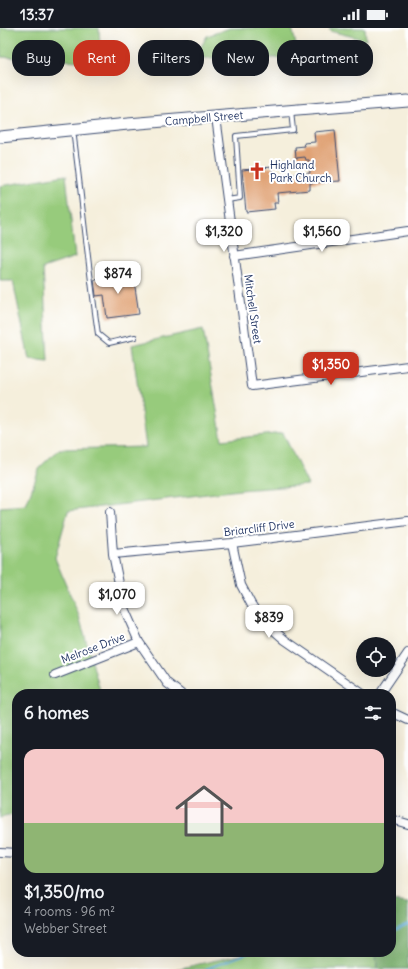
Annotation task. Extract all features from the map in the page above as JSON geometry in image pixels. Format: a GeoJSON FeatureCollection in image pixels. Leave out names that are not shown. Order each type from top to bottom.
{"type":"FeatureCollection","features":[{"type":"Feature","properties":{"kind":"main road","name":"Campbell Street"},"geometry":{"type":"LineString","coordinates":[[0,137],[291,110],[408,101]]}},
{"type":"Feature","properties":{"kind":"street","name":"Mitchell Street"},"geometry":{"type":"LineString","coordinates":[[216,117],[252,386],[408,366]]}},
{"type":"Feature","properties":{"kind":"street"},"geometry":{"type":"LineString","coordinates":[[234,256],[408,231]]}},
{"type":"Feature","properties":{"kind":"street"},"geometry":{"type":"LineString","coordinates":[[110,512],[113,554],[124,608],[138,642],[167,684],[174,689]]}},
{"type":"Feature","properties":{"kind":"street","name":"Briarcliff Drive"},"geometry":{"type":"LineString","coordinates":[[113,554],[232,543],[408,521]]}},
{"type":"Feature","properties":{"kind":"street"},"geometry":{"type":"LineString","coordinates":[[232,543],[241,585],[251,604],[262,620],[284,640],[356,689]]}},
{"type":"Feature","properties":{"kind":"street","name":"Melrose Drive"},"geometry":{"type":"LineString","coordinates":[[55,675],[138,642]]}},
{"type":"Feature","properties":{"kind":"street"},"geometry":{"type":"LineString","coordinates":[[383,689],[408,653]]}},
{"type":"Feature","properties":{"kind":"street"},"geometry":{"type":"LineString","coordinates":[[396,714],[408,720]]}},
{"type":"Feature","properties":{"kind":"street"},"geometry":{"type":"LineString","coordinates":[[396,820],[408,824]]}},
{"type":"Feature","properties":{"kind":"street"},"geometry":{"type":"LineString","coordinates":[[0,852],[12,853]]}},
{"type":"Feature","properties":{"kind":"lane"},"geometry":{"type":"LineString","coordinates":[[227,200],[240,198],[236,136],[293,130],[291,110]]}},
{"type":"Feature","properties":{"kind":"lane"},"geometry":{"type":"LineString","coordinates":[[73,130],[84,214],[90,282],[98,334],[109,342],[135,337]]}},
{"type":"Feature","properties":{"kind":"green space"},"geometry":{"type":"Polygon","coordinates":[[[0,28],[99,28],[100,40],[73,40],[73,61],[65,60],[65,40],[12,40],[12,58],[1,57],[0,28]]]}},
{"type":"Feature","properties":{"kind":"green space"},"geometry":{"type":"Polygon","coordinates":[[[230,28],[292,28],[295,40],[277,40],[277,58],[269,58],[269,40],[212,40],[212,58],[204,58],[204,42],[207,36],[230,28]]]}},
{"type":"Feature","properties":{"kind":"green space"},"geometry":{"type":"Polygon","coordinates":[[[330,28],[365,28],[366,40],[330,31],[330,28]]]}},
{"type":"Feature","properties":{"kind":"green space"},"geometry":{"type":"Polygon","coordinates":[[[66,175],[75,257],[43,268],[48,361],[29,359],[13,281],[0,281],[0,186],[66,175]]]}},
{"type":"Feature","properties":{"kind":"green space"},"geometry":{"type":"Polygon","coordinates":[[[203,329],[222,440],[283,433],[308,485],[240,490],[68,511],[55,558],[79,616],[100,689],[12,689],[12,815],[0,818],[0,507],[26,505],[40,467],[59,449],[146,447],[132,345],[203,329]]]}},
{"type":"Feature","properties":{"kind":"green space"},"geometry":{"type":"Polygon","coordinates":[[[396,902],[408,903],[408,969],[377,969],[376,957],[396,957],[396,902]]]}},
{"type":"Feature","properties":{"kind":"green space"},"geometry":{"type":"Polygon","coordinates":[[[231,957],[376,957],[377,969],[177,969],[231,957]]]}},
{"type":"Feature","properties":{"kind":"building","name":"Highland Park Church"},"geometry":{"type":"Polygon","coordinates":[[[335,130],[340,181],[310,183],[310,190],[277,193],[278,203],[274,203],[275,209],[246,212],[242,170],[272,167],[273,176],[310,173],[309,160],[306,160],[305,157],[296,158],[295,147],[305,146],[304,143],[315,142],[314,132],[335,130]]]}},
{"type":"Feature","properties":{"kind":"building"},"geometry":{"type":"Polygon","coordinates":[[[133,274],[139,314],[107,318],[104,295],[96,296],[94,280],[133,274]]]}},
{"type":"Feature","properties":{"kind":"waterway"},"geometry":{"type":"LineString","coordinates":[[396,930],[408,924]]}},
{"type":"Feature","properties":{"kind":"waterway"},"geometry":{"type":"LineString","coordinates":[[206,969],[238,957]]}},
{"type":"Feature","properties":{"kind":"place","name":"Highland Park Church"},"geometry":{"type":"Point","coordinates":[257,171]}}]}
